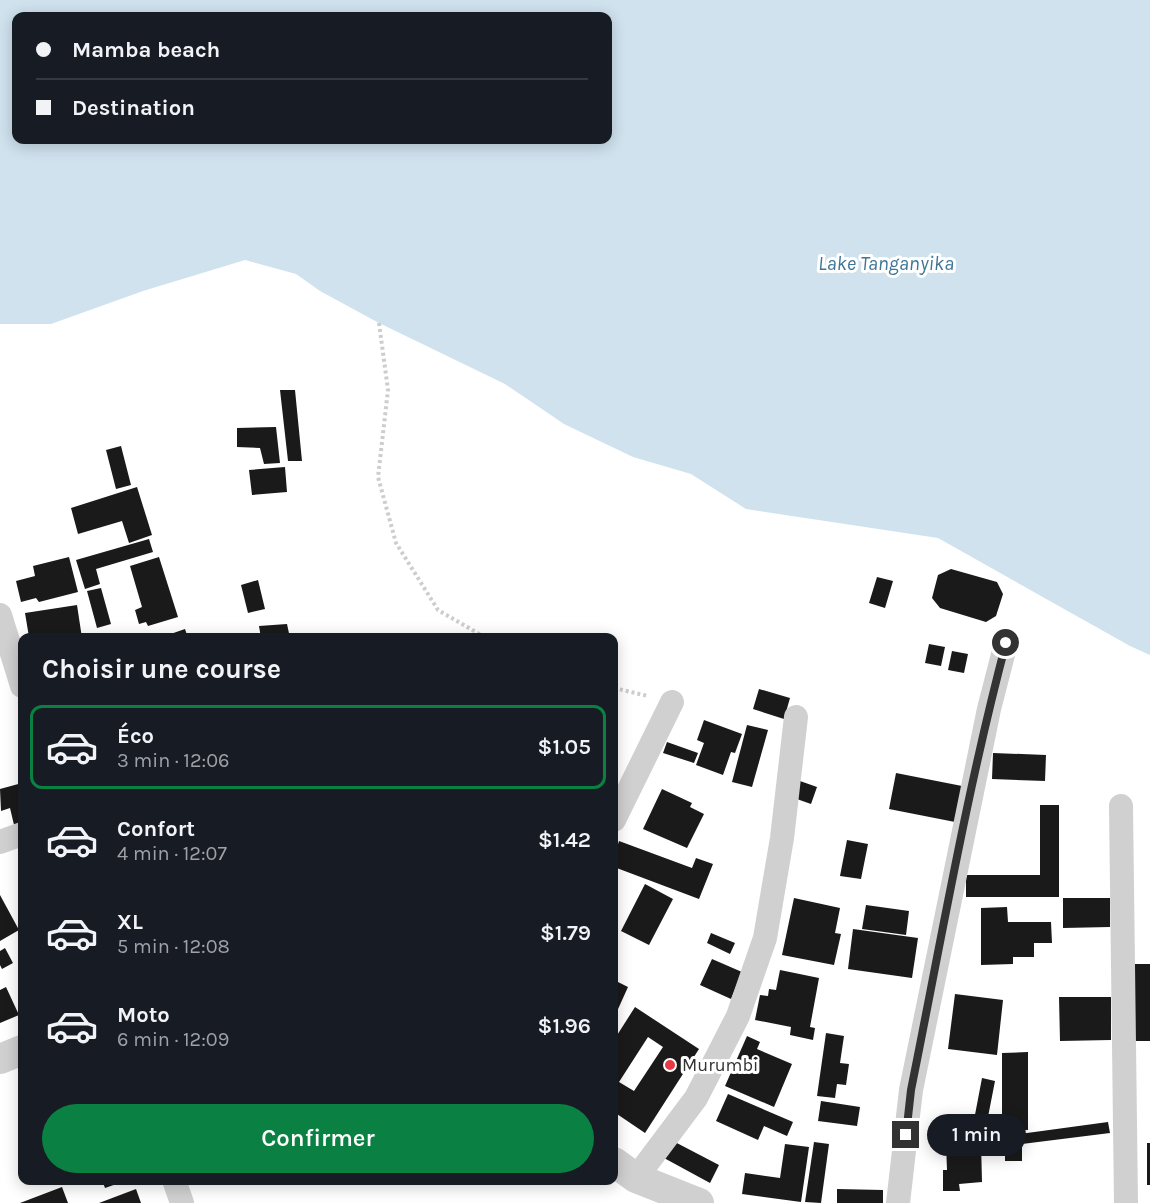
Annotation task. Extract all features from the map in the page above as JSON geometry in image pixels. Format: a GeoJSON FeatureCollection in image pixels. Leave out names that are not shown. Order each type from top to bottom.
{"type":"FeatureCollection","features":[{"type":"Feature","properties":{"kind":"street"},"geometry":{"type":"LineString","coordinates":[[0,615],[18,673]]}},
{"type":"Feature","properties":{"kind":"street"},"geometry":{"type":"LineString","coordinates":[[898,1203],[911,1090],[989,709],[1006,643]]}},
{"type":"Feature","properties":{"kind":"street"},"geometry":{"type":"LineString","coordinates":[[618,812],[672,702]]}},
{"type":"Feature","properties":{"kind":"street"},"geometry":{"type":"LineString","coordinates":[[699,1203],[625,1170],[696,1098],[738,1016],[765,938],[782,838],[796,717]]}},
{"type":"Feature","properties":{"kind":"street"},"geometry":{"type":"LineString","coordinates":[[1121,806],[1126,1203]]}},
{"type":"Feature","properties":{"kind":"street"},"geometry":{"type":"LineString","coordinates":[[0,842],[18,835]]}},
{"type":"Feature","properties":{"kind":"street"},"geometry":{"type":"LineString","coordinates":[[0,1059],[18,1052]]}},
{"type":"Feature","properties":{"kind":"street"},"geometry":{"type":"LineString","coordinates":[[176,1185],[182,1203]]}},
{"type":"Feature","properties":{"kind":"path"},"geometry":{"type":"LineString","coordinates":[[379,323],[387,390],[378,477],[396,543],[438,610],[477,633]]}},
{"type":"Feature","properties":{"kind":"path"},"geometry":{"type":"LineString","coordinates":[[618,689],[672,702]]}},
{"type":"Feature","properties":{"kind":"water","name":"Lake Tanganyika"},"geometry":{"type":"Polygon","coordinates":[[[0,0],[1150,0],[1150,655],[938,538],[746,509],[691,474],[633,457],[564,424],[505,384],[379,323],[320,291],[296,274],[245,260],[143,291],[51,324],[0,324],[0,0]]]}},
{"type":"Feature","properties":{"kind":"building"},"geometry":{"type":"Polygon","coordinates":[[[280,390],[295,390],[302,461],[288,461],[280,390]]]}},
{"type":"Feature","properties":{"kind":"building"},"geometry":{"type":"Polygon","coordinates":[[[276,427],[280,463],[264,464],[260,448],[237,447],[237,428],[276,427]]]}},
{"type":"Feature","properties":{"kind":"building"},"geometry":{"type":"Polygon","coordinates":[[[121,446],[131,485],[116,489],[106,450],[121,446]]]}},
{"type":"Feature","properties":{"kind":"building"},"geometry":{"type":"Polygon","coordinates":[[[285,467],[287,492],[252,495],[249,470],[285,467]]]}},
{"type":"Feature","properties":{"kind":"building"},"geometry":{"type":"Polygon","coordinates":[[[137,487],[152,535],[129,543],[122,521],[78,534],[71,508],[137,487]]]}},
{"type":"Feature","properties":{"kind":"building"},"geometry":{"type":"Polygon","coordinates":[[[149,539],[153,552],[96,569],[100,584],[85,589],[76,560],[149,539]]]}},
{"type":"Feature","properties":{"kind":"building"},"geometry":{"type":"Polygon","coordinates":[[[69,557],[78,592],[39,602],[36,598],[21,602],[16,581],[35,576],[33,566],[69,557]]]}},
{"type":"Feature","properties":{"kind":"building"},"geometry":{"type":"Polygon","coordinates":[[[159,557],[178,617],[148,626],[146,622],[139,624],[135,610],[142,607],[130,566],[159,557]]]}},
{"type":"Feature","properties":{"kind":"building"},"geometry":{"type":"Polygon","coordinates":[[[951,569],[997,582],[1003,594],[996,616],[986,622],[940,608],[932,598],[938,575],[951,569]]]}},
{"type":"Feature","properties":{"kind":"building"},"geometry":{"type":"Polygon","coordinates":[[[877,577],[893,581],[885,608],[869,603],[877,577]]]}},
{"type":"Feature","properties":{"kind":"building"},"geometry":{"type":"Polygon","coordinates":[[[258,580],[265,609],[248,613],[241,585],[258,580]]]}},
{"type":"Feature","properties":{"kind":"building"},"geometry":{"type":"Polygon","coordinates":[[[101,588],[111,624],[97,628],[87,591],[101,588]]]}},
{"type":"Feature","properties":{"kind":"building"},"geometry":{"type":"Polygon","coordinates":[[[77,605],[81,633],[28,633],[25,613],[77,605]]]}},
{"type":"Feature","properties":{"kind":"building"},"geometry":{"type":"Polygon","coordinates":[[[287,624],[289,633],[260,633],[259,626],[287,624]]]}},
{"type":"Feature","properties":{"kind":"building"},"geometry":{"type":"Polygon","coordinates":[[[185,629],[186,633],[174,633],[185,629]]]}},
{"type":"Feature","properties":{"kind":"building"},"geometry":{"type":"Polygon","coordinates":[[[929,644],[945,647],[941,666],[925,663],[929,644]]]}},
{"type":"Feature","properties":{"kind":"building"},"geometry":{"type":"Polygon","coordinates":[[[952,651],[968,654],[964,673],[948,670],[952,651]]]}},
{"type":"Feature","properties":{"kind":"building"},"geometry":{"type":"Polygon","coordinates":[[[759,689],[790,698],[784,719],[753,709],[759,689]]]}},
{"type":"Feature","properties":{"kind":"building"},"geometry":{"type":"Polygon","coordinates":[[[704,720],[742,734],[735,753],[731,752],[723,775],[696,765],[704,743],[697,740],[704,720]]]}},
{"type":"Feature","properties":{"kind":"building"},"geometry":{"type":"Polygon","coordinates":[[[747,725],[768,730],[752,787],[732,782],[747,725]]]}},
{"type":"Feature","properties":{"kind":"building"},"geometry":{"type":"Polygon","coordinates":[[[667,742],[698,753],[694,763],[663,753],[667,742]]]}},
{"type":"Feature","properties":{"kind":"building"},"geometry":{"type":"Polygon","coordinates":[[[993,753],[1046,755],[1045,781],[992,779],[993,753]]]}},
{"type":"Feature","properties":{"kind":"building"},"geometry":{"type":"Polygon","coordinates":[[[896,773],[962,786],[955,822],[889,809],[896,773]]]}},
{"type":"Feature","properties":{"kind":"building"},"geometry":{"type":"Polygon","coordinates":[[[800,781],[817,787],[811,804],[794,798],[800,781]]]}},
{"type":"Feature","properties":{"kind":"building"},"geometry":{"type":"Polygon","coordinates":[[[18,784],[18,828],[15,829],[10,808],[1,811],[0,789],[18,784]]]}},
{"type":"Feature","properties":{"kind":"building"},"geometry":{"type":"Polygon","coordinates":[[[662,789],[692,803],[690,807],[704,814],[687,848],[643,829],[662,789]]]}},
{"type":"Feature","properties":{"kind":"building"},"geometry":{"type":"Polygon","coordinates":[[[1040,805],[1059,805],[1059,897],[966,897],[966,875],[1040,875],[1040,805]]]}},
{"type":"Feature","properties":{"kind":"building"},"geometry":{"type":"Polygon","coordinates":[[[847,840],[868,844],[861,879],[840,876],[847,840]]]}},
{"type":"Feature","properties":{"kind":"building"},"geometry":{"type":"Polygon","coordinates":[[[619,841],[692,868],[696,858],[713,864],[699,899],[618,869],[619,841]]]}},
{"type":"Feature","properties":{"kind":"building"},"geometry":{"type":"Polygon","coordinates":[[[645,884],[673,899],[649,945],[621,931],[645,884]]]}},
{"type":"Feature","properties":{"kind":"building"},"geometry":{"type":"Polygon","coordinates":[[[0,895],[18,931],[0,941],[0,895]]]}},
{"type":"Feature","properties":{"kind":"building"},"geometry":{"type":"Polygon","coordinates":[[[794,898],[840,908],[835,933],[841,934],[834,965],[782,955],[794,898]]]}},
{"type":"Feature","properties":{"kind":"building"},"geometry":{"type":"Polygon","coordinates":[[[1063,898],[1110,898],[1110,927],[1063,928],[1063,898]]]}},
{"type":"Feature","properties":{"kind":"building"},"geometry":{"type":"Polygon","coordinates":[[[866,905],[909,911],[906,935],[862,929],[866,905]]]}},
{"type":"Feature","properties":{"kind":"building"},"geometry":{"type":"Polygon","coordinates":[[[1007,907],[1008,922],[1051,922],[1052,943],[1034,943],[1034,957],[1013,957],[1013,964],[981,965],[981,908],[1007,907]]]}},
{"type":"Feature","properties":{"kind":"building"},"geometry":{"type":"Polygon","coordinates":[[[853,929],[918,938],[912,978],[848,969],[853,929]]]}},
{"type":"Feature","properties":{"kind":"building"},"geometry":{"type":"Polygon","coordinates":[[[711,933],[735,943],[730,954],[707,943],[711,933]]]}},
{"type":"Feature","properties":{"kind":"building"},"geometry":{"type":"Polygon","coordinates":[[[5,948],[13,963],[2,969],[0,951],[5,948]]]}},
{"type":"Feature","properties":{"kind":"building"},"geometry":{"type":"Polygon","coordinates":[[[712,959],[742,972],[731,999],[700,985],[712,959]]]}},
{"type":"Feature","properties":{"kind":"building"},"geometry":{"type":"Polygon","coordinates":[[[1128,964],[1150,964],[1150,1041],[1129,1041],[1128,964]]]}},
{"type":"Feature","properties":{"kind":"building"},"geometry":{"type":"Polygon","coordinates":[[[780,970],[819,978],[810,1027],[815,1028],[813,1040],[790,1035],[791,1027],[755,1020],[760,995],[768,996],[769,989],[776,990],[780,970]]]}},
{"type":"Feature","properties":{"kind":"building"},"geometry":{"type":"Polygon","coordinates":[[[618,982],[628,987],[618,1009],[618,982]]]}},
{"type":"Feature","properties":{"kind":"building"},"geometry":{"type":"Polygon","coordinates":[[[6,987],[18,1015],[0,1023],[0,990],[6,987]]]}},
{"type":"Feature","properties":{"kind":"building"},"geometry":{"type":"Polygon","coordinates":[[[955,994],[1003,1000],[997,1055],[948,1049],[955,994]]]}},
{"type":"Feature","properties":{"kind":"building"},"geometry":{"type":"Polygon","coordinates":[[[1059,997],[1111,997],[1111,1040],[1060,1041],[1059,997]]]}},
{"type":"Feature","properties":{"kind":"building","name":"Murumbi"},"geometry":{"type":"Polygon","coordinates":[[[635,1007],[699,1049],[645,1133],[618,1115],[618,1034],[635,1007]],[[648,1037],[619,1082],[634,1091],[663,1047],[648,1037]]]}},
{"type":"Feature","properties":{"kind":"building"},"geometry":{"type":"Polygon","coordinates":[[[826,1033],[844,1036],[840,1063],[849,1064],[846,1085],[837,1084],[835,1098],[817,1096],[826,1033]]]}},
{"type":"Feature","properties":{"kind":"building"},"geometry":{"type":"Polygon","coordinates":[[[747,1036],[760,1042],[757,1049],[792,1064],[774,1107],[725,1086],[747,1036]]]}},
{"type":"Feature","properties":{"kind":"building"},"geometry":{"type":"Polygon","coordinates":[[[1028,1052],[1028,1130],[1002,1130],[1002,1053],[1028,1052]]]}},
{"type":"Feature","properties":{"kind":"building"},"geometry":{"type":"Polygon","coordinates":[[[982,1078],[995,1081],[987,1122],[974,1120],[982,1078]]]}},
{"type":"Feature","properties":{"kind":"building"},"geometry":{"type":"Polygon","coordinates":[[[728,1094],[793,1122],[787,1136],[764,1126],[758,1140],[716,1121],[728,1094]]]}},
{"type":"Feature","properties":{"kind":"building"},"geometry":{"type":"Polygon","coordinates":[[[821,1101],[860,1107],[857,1126],[818,1121],[821,1101]]]}},
{"type":"Feature","properties":{"kind":"building"},"geometry":{"type":"Polygon","coordinates":[[[1108,1122],[1110,1133],[1022,1144],[1022,1161],[1005,1161],[1005,1136],[1108,1122]]]}},
{"type":"Feature","properties":{"kind":"building"},"geometry":{"type":"Polygon","coordinates":[[[673,1141],[719,1165],[710,1183],[664,1158],[673,1141]]]}},
{"type":"Feature","properties":{"kind":"building"},"geometry":{"type":"Polygon","coordinates":[[[814,1142],[829,1144],[821,1203],[805,1202],[814,1142]]]}},
{"type":"Feature","properties":{"kind":"building"},"geometry":{"type":"Polygon","coordinates":[[[981,1142],[982,1182],[959,1184],[960,1191],[943,1191],[943,1170],[947,1170],[946,1144],[981,1142]]]}},
{"type":"Feature","properties":{"kind":"building"},"geometry":{"type":"Polygon","coordinates":[[[1147,1143],[1150,1143],[1150,1185],[1147,1185],[1147,1143]]]}},
{"type":"Feature","properties":{"kind":"building"},"geometry":{"type":"Polygon","coordinates":[[[785,1144],[809,1147],[801,1202],[742,1194],[745,1173],[780,1178],[785,1144]]]}},
{"type":"Feature","properties":{"kind":"building"},"geometry":{"type":"Polygon","coordinates":[[[62,1187],[68,1203],[20,1203],[62,1187]]]}},
{"type":"Feature","properties":{"kind":"building"},"geometry":{"type":"Polygon","coordinates":[[[136,1189],[141,1203],[99,1203],[136,1189]]]}},
{"type":"Feature","properties":{"kind":"building"},"geometry":{"type":"Polygon","coordinates":[[[837,1189],[883,1190],[883,1203],[837,1203],[837,1189]]]}},
{"type":"Feature","properties":{"kind":"place","name":"Murumbi"},"geometry":{"type":"Point","coordinates":[670,1065]}},
{"type":"Feature","properties":{"kind":"route"},"geometry":{"type":"LineString","coordinates":[[906,1135],[911,1090],[989,709],[1006,643]]}}]}
